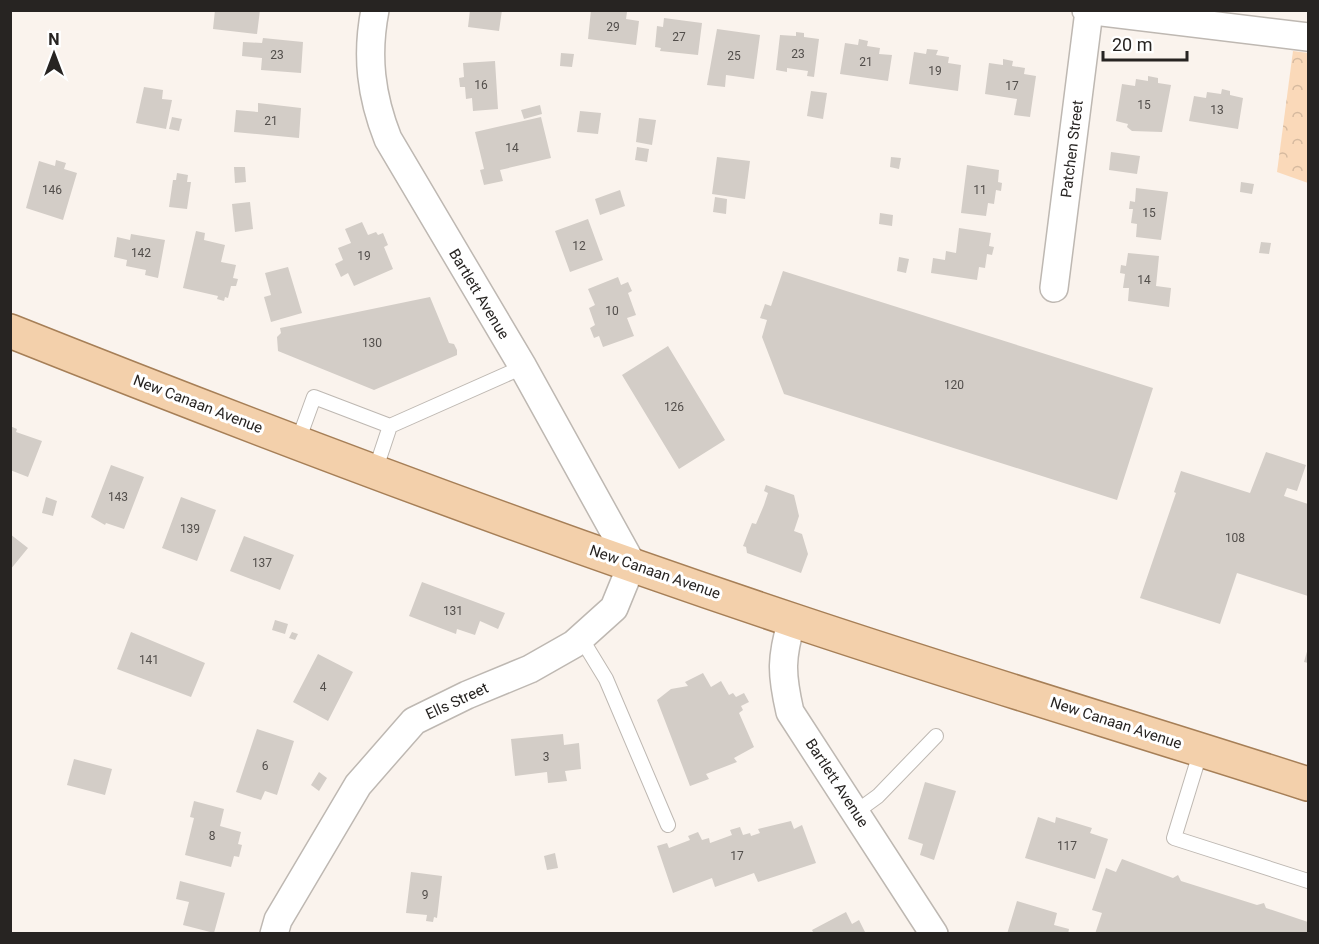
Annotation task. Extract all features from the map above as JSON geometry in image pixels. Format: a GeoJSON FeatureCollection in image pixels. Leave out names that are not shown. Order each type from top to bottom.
{"type":"FeatureCollection","features":[{"type":"Feature","properties":{"kind":"main road","name":"New Canaan Avenue"},"geometry":{"type":"LineString","coordinates":[[10,331],[375,471],[792,620],[1308,784]]}},
{"type":"Feature","properties":{"kind":"street","name":"Bartlett Avenue"},"geometry":{"type":"LineString","coordinates":[[375,10],[370,44],[370,73],[377,107],[388,139],[523,367],[632,564]]}},
{"type":"Feature","properties":{"kind":"street"},"geometry":{"type":"LineString","coordinates":[[1088,11],[1308,38]]}},
{"type":"Feature","properties":{"kind":"street","name":"Patchen Street"},"geometry":{"type":"LineString","coordinates":[[1054,288],[1088,11]]}},
{"type":"Feature","properties":{"kind":"street","name":"Ells Street"},"geometry":{"type":"LineString","coordinates":[[274,933],[278,920],[357,784],[414,722],[467,695],[530,669],[580,638],[614,608],[632,564]]}},
{"type":"Feature","properties":{"kind":"street","name":"Bartlett Avenue"},"geometry":{"type":"LineString","coordinates":[[792,620],[785,645],[782,676],[790,712],[934,933]]}},
{"type":"Feature","properties":{"kind":"lane"},"geometry":{"type":"LineString","coordinates":[[298,441],[314,397],[390,426],[523,367]]}},
{"type":"Feature","properties":{"kind":"lane"},"geometry":{"type":"LineString","coordinates":[[375,471],[390,426]]}},
{"type":"Feature","properties":{"kind":"lane"},"geometry":{"type":"LineString","coordinates":[[580,638],[606,679],[668,825]]}},
{"type":"Feature","properties":{"kind":"lane"},"geometry":{"type":"LineString","coordinates":[[856,812],[878,796],[936,736]]}},
{"type":"Feature","properties":{"kind":"lane"},"geometry":{"type":"LineString","coordinates":[[1201,750],[1174,838],[1308,881]]}},
{"type":"Feature","properties":{"kind":"green space"},"geometry":{"type":"Polygon","coordinates":[[[1293,51],[1308,53],[1308,183],[1277,172],[1293,51]]]}},
{"type":"Feature","properties":{"kind":"building"},"geometry":{"type":"Polygon","coordinates":[[[215,10],[260,10],[257,34],[213,29],[215,10]]]}},
{"type":"Feature","properties":{"kind":"building"},"geometry":{"type":"Polygon","coordinates":[[[470,10],[502,10],[499,31],[468,27],[470,10]]]}},
{"type":"Feature","properties":{"kind":"building"},"geometry":{"type":"Polygon","coordinates":[[[591,10],[627,12],[626,19],[639,21],[636,45],[588,39],[591,10]]]}},
{"type":"Feature","properties":{"kind":"building"},"geometry":{"type":"Polygon","coordinates":[[[664,18],[702,23],[698,55],[660,51],[661,48],[655,47],[657,26],[663,27],[664,18]]]}},
{"type":"Feature","properties":{"kind":"building"},"geometry":{"type":"Polygon","coordinates":[[[717,29],[760,35],[754,79],[726,75],[725,87],[707,85],[717,29]]]}},
{"type":"Feature","properties":{"kind":"building"},"geometry":{"type":"Polygon","coordinates":[[[796,32],[804,33],[804,37],[819,39],[814,77],[807,76],[808,71],[787,68],[787,72],[776,70],[780,35],[796,36],[796,32]]]}},
{"type":"Feature","properties":{"kind":"building"},"geometry":{"type":"Polygon","coordinates":[[[263,38],[303,42],[301,73],[261,70],[262,58],[242,56],[243,42],[262,43],[263,38]]]}},
{"type":"Feature","properties":{"kind":"building"},"geometry":{"type":"Polygon","coordinates":[[[859,39],[868,41],[867,46],[880,48],[879,54],[892,55],[888,81],[840,74],[845,43],[858,45],[859,39]]]}},
{"type":"Feature","properties":{"kind":"building"},"geometry":{"type":"Polygon","coordinates":[[[927,49],[938,50],[936,55],[949,57],[948,63],[961,65],[958,91],[909,84],[914,52],[926,54],[927,49]]]}},
{"type":"Feature","properties":{"kind":"building"},"geometry":{"type":"Polygon","coordinates":[[[561,53],[574,54],[572,67],[560,66],[561,53]]]}},
{"type":"Feature","properties":{"kind":"building"},"geometry":{"type":"Polygon","coordinates":[[[1003,59],[1013,61],[1012,66],[1025,68],[1024,74],[1036,76],[1030,117],[1014,115],[1017,99],[985,94],[989,63],[1003,65],[1003,59]]]}},
{"type":"Feature","properties":{"kind":"building"},"geometry":{"type":"Polygon","coordinates":[[[495,61],[498,109],[473,111],[472,98],[466,99],[465,87],[460,87],[459,78],[464,77],[463,63],[495,61]]]}},
{"type":"Feature","properties":{"kind":"building"},"geometry":{"type":"Polygon","coordinates":[[[1148,76],[1158,78],[1158,83],[1171,85],[1162,132],[1132,131],[1127,127],[1128,124],[1116,121],[1122,84],[1135,86],[1136,79],[1148,81],[1148,76]]]}},
{"type":"Feature","properties":{"kind":"building"},"geometry":{"type":"Polygon","coordinates":[[[144,87],[163,90],[162,99],[172,100],[166,129],[136,123],[144,87]]]}},
{"type":"Feature","properties":{"kind":"building"},"geometry":{"type":"Polygon","coordinates":[[[1222,89],[1230,91],[1230,95],[1243,98],[1238,129],[1189,121],[1194,96],[1206,98],[1207,92],[1221,94],[1222,89]]]}},
{"type":"Feature","properties":{"kind":"building"},"geometry":{"type":"Polygon","coordinates":[[[811,91],[827,93],[823,119],[807,116],[811,91]]]}},
{"type":"Feature","properties":{"kind":"building"},"geometry":{"type":"Polygon","coordinates":[[[258,103],[301,108],[299,138],[234,132],[236,110],[258,112],[258,103]]]}},
{"type":"Feature","properties":{"kind":"building"},"geometry":{"type":"Polygon","coordinates":[[[540,105],[542,114],[524,119],[521,110],[540,105]]]}},
{"type":"Feature","properties":{"kind":"building"},"geometry":{"type":"Polygon","coordinates":[[[580,111],[601,113],[598,134],[577,132],[580,111]]]}},
{"type":"Feature","properties":{"kind":"building"},"geometry":{"type":"Polygon","coordinates":[[[172,117],[182,119],[179,131],[169,129],[172,117]]]}},
{"type":"Feature","properties":{"kind":"building"},"geometry":{"type":"Polygon","coordinates":[[[541,117],[551,158],[500,170],[503,181],[484,185],[480,170],[484,169],[475,132],[541,117]]]}},
{"type":"Feature","properties":{"kind":"building"},"geometry":{"type":"Polygon","coordinates":[[[639,118],[656,120],[652,145],[636,142],[639,118]]]}},
{"type":"Feature","properties":{"kind":"building"},"geometry":{"type":"Polygon","coordinates":[[[637,147],[649,149],[647,162],[635,160],[637,147]]]}},
{"type":"Feature","properties":{"kind":"building"},"geometry":{"type":"Polygon","coordinates":[[[1111,152],[1140,156],[1137,174],[1109,170],[1111,152]]]}},
{"type":"Feature","properties":{"kind":"building"},"geometry":{"type":"Polygon","coordinates":[[[717,157],[750,161],[745,199],[712,194],[717,157]]]}},
{"type":"Feature","properties":{"kind":"building"},"geometry":{"type":"Polygon","coordinates":[[[891,157],[901,158],[899,169],[890,167],[891,157]]]}},
{"type":"Feature","properties":{"kind":"building"},"geometry":{"type":"Polygon","coordinates":[[[56,160],[66,163],[64,169],[77,173],[63,220],[26,208],[39,161],[55,166],[56,160]]]}},
{"type":"Feature","properties":{"kind":"building"},"geometry":{"type":"Polygon","coordinates":[[[967,165],[999,170],[998,182],[1002,183],[1001,191],[996,190],[994,204],[988,203],[986,216],[961,213],[967,165]]]}},
{"type":"Feature","properties":{"kind":"building"},"geometry":{"type":"Polygon","coordinates":[[[234,167],[245,167],[246,182],[235,183],[234,167]]]}},
{"type":"Feature","properties":{"kind":"building"},"geometry":{"type":"Polygon","coordinates":[[[177,173],[188,175],[187,182],[191,182],[187,209],[169,207],[173,180],[176,180],[177,173]]]}},
{"type":"Feature","properties":{"kind":"building"},"geometry":{"type":"Polygon","coordinates":[[[1241,182],[1254,184],[1252,194],[1240,192],[1241,182]]]}},
{"type":"Feature","properties":{"kind":"building"},"geometry":{"type":"Polygon","coordinates":[[[1136,188],[1168,192],[1161,240],[1136,237],[1137,224],[1131,223],[1133,209],[1129,209],[1130,201],[1135,202],[1136,188]]]}},
{"type":"Feature","properties":{"kind":"building"},"geometry":{"type":"Polygon","coordinates":[[[620,190],[625,206],[600,215],[595,199],[620,190]]]}},
{"type":"Feature","properties":{"kind":"building"},"geometry":{"type":"Polygon","coordinates":[[[715,197],[727,199],[726,214],[713,212],[715,197]]]}},
{"type":"Feature","properties":{"kind":"building"},"geometry":{"type":"Polygon","coordinates":[[[250,202],[253,229],[235,232],[232,204],[250,202]]]}},
{"type":"Feature","properties":{"kind":"building"},"geometry":{"type":"Polygon","coordinates":[[[880,213],[893,215],[892,226],[879,224],[880,213]]]}},
{"type":"Feature","properties":{"kind":"building"},"geometry":{"type":"Polygon","coordinates":[[[588,219],[603,260],[570,272],[555,231],[588,219]]]}},
{"type":"Feature","properties":{"kind":"building"},"geometry":{"type":"Polygon","coordinates":[[[362,222],[368,235],[376,232],[378,235],[383,233],[388,245],[384,247],[393,269],[354,286],[348,273],[341,277],[335,264],[343,260],[338,248],[351,243],[345,229],[362,222]]]}},
{"type":"Feature","properties":{"kind":"building"},"geometry":{"type":"Polygon","coordinates":[[[959,228],[991,233],[989,246],[994,247],[992,255],[987,254],[985,268],[979,267],[977,280],[931,273],[933,258],[945,260],[946,251],[956,253],[959,228]]]}},
{"type":"Feature","properties":{"kind":"building"},"geometry":{"type":"Polygon","coordinates":[[[196,231],[205,233],[204,240],[225,245],[221,262],[236,265],[233,278],[238,279],[236,286],[231,286],[228,298],[225,297],[224,301],[217,299],[218,296],[183,288],[196,231]]]}},
{"type":"Feature","properties":{"kind":"building"},"geometry":{"type":"Polygon","coordinates":[[[131,234],[165,240],[158,278],[145,275],[146,270],[126,266],[127,260],[114,257],[117,237],[130,240],[131,234]]]}},
{"type":"Feature","properties":{"kind":"building"},"geometry":{"type":"Polygon","coordinates":[[[1261,242],[1271,243],[1269,254],[1259,253],[1261,242]]]}},
{"type":"Feature","properties":{"kind":"building"},"geometry":{"type":"Polygon","coordinates":[[[1128,253],[1159,256],[1156,286],[1171,288],[1169,307],[1128,301],[1129,288],[1123,288],[1125,274],[1120,273],[1121,265],[1126,266],[1128,253]]]}},
{"type":"Feature","properties":{"kind":"building"},"geometry":{"type":"Polygon","coordinates":[[[899,257],[909,259],[906,273],[897,271],[899,257]]]}},
{"type":"Feature","properties":{"kind":"building"},"geometry":{"type":"Polygon","coordinates":[[[288,267],[302,313],[271,322],[264,297],[271,295],[265,273],[288,267]]]}},
{"type":"Feature","properties":{"kind":"building"},"geometry":{"type":"Polygon","coordinates":[[[783,271],[1153,388],[1117,500],[784,394],[762,337],[767,320],[760,318],[765,304],[771,306],[783,271]]]}},
{"type":"Feature","properties":{"kind":"building"},"geometry":{"type":"Polygon","coordinates":[[[618,277],[621,285],[628,282],[632,291],[628,293],[636,315],[627,318],[634,336],[603,347],[599,336],[594,338],[590,328],[595,325],[589,308],[595,305],[588,289],[618,277]]]}},
{"type":"Feature","properties":{"kind":"building"},"geometry":{"type":"Polygon","coordinates":[[[430,297],[449,343],[454,344],[457,355],[374,390],[278,351],[277,337],[281,333],[280,328],[430,297]]]}},
{"type":"Feature","properties":{"kind":"building"},"geometry":{"type":"Polygon","coordinates":[[[668,346],[725,440],[679,469],[622,375],[668,346]]]}},
{"type":"Feature","properties":{"kind":"building"},"geometry":{"type":"Polygon","coordinates":[[[10,426],[17,429],[16,432],[42,441],[28,477],[10,470],[10,426]]]}},
{"type":"Feature","properties":{"kind":"building"},"geometry":{"type":"Polygon","coordinates":[[[1266,452],[1306,465],[1297,491],[1287,488],[1284,496],[1308,504],[1308,596],[1237,573],[1220,624],[1140,598],[1176,493],[1174,492],[1181,471],[1250,493],[1266,452]]]}},
{"type":"Feature","properties":{"kind":"building"},"geometry":{"type":"Polygon","coordinates":[[[111,465],[144,477],[124,529],[106,523],[105,525],[91,517],[111,465]]]}},
{"type":"Feature","properties":{"kind":"building"},"geometry":{"type":"Polygon","coordinates":[[[766,485],[794,495],[799,516],[794,531],[802,534],[808,554],[801,573],[747,553],[746,547],[743,546],[752,523],[756,524],[764,505],[768,493],[764,491],[766,485]]]}},
{"type":"Feature","properties":{"kind":"building"},"geometry":{"type":"Polygon","coordinates":[[[46,497],[57,501],[53,516],[42,513],[46,497]]]}},
{"type":"Feature","properties":{"kind":"building"},"geometry":{"type":"Polygon","coordinates":[[[181,497],[216,510],[197,561],[162,548],[181,497]]]}},
{"type":"Feature","properties":{"kind":"building"},"geometry":{"type":"Polygon","coordinates":[[[10,534],[28,548],[10,570],[10,534]]]}},
{"type":"Feature","properties":{"kind":"building"},"geometry":{"type":"Polygon","coordinates":[[[244,536],[294,555],[280,590],[230,571],[244,536]]]}},
{"type":"Feature","properties":{"kind":"building"},"geometry":{"type":"Polygon","coordinates":[[[422,582],[505,613],[498,629],[480,621],[475,635],[457,629],[456,634],[409,616],[422,582]]]}},
{"type":"Feature","properties":{"kind":"building"},"geometry":{"type":"Polygon","coordinates":[[[275,620],[288,624],[285,634],[272,630],[275,620]]]}},
{"type":"Feature","properties":{"kind":"building"},"geometry":{"type":"Polygon","coordinates":[[[131,632],[205,663],[191,697],[117,669],[131,632]]]}},
{"type":"Feature","properties":{"kind":"building"},"geometry":{"type":"Polygon","coordinates":[[[292,632],[298,634],[295,640],[289,638],[292,632]]]}},
{"type":"Feature","properties":{"kind":"building"},"geometry":{"type":"Polygon","coordinates":[[[1308,648],[1308,663],[1304,662],[1308,648]]]}},
{"type":"Feature","properties":{"kind":"building"},"geometry":{"type":"Polygon","coordinates":[[[318,654],[353,672],[328,721],[293,702],[318,654]]]}},
{"type":"Feature","properties":{"kind":"building"},"geometry":{"type":"Polygon","coordinates":[[[703,673],[711,687],[721,681],[729,695],[733,693],[736,697],[744,693],[749,702],[741,706],[743,710],[739,713],[754,747],[734,758],[737,762],[706,774],[709,779],[690,786],[657,700],[671,689],[688,686],[685,682],[703,673]]]}},
{"type":"Feature","properties":{"kind":"building"},"geometry":{"type":"Polygon","coordinates":[[[257,729],[294,741],[277,795],[265,791],[261,800],[236,792],[257,729]]]}},
{"type":"Feature","properties":{"kind":"building"},"geometry":{"type":"Polygon","coordinates":[[[563,734],[564,745],[579,743],[581,769],[565,771],[567,781],[548,783],[547,772],[515,776],[511,739],[563,734]]]}},
{"type":"Feature","properties":{"kind":"building"},"geometry":{"type":"Polygon","coordinates":[[[74,759],[112,769],[105,795],[67,785],[74,759]]]}},
{"type":"Feature","properties":{"kind":"building"},"geometry":{"type":"Polygon","coordinates":[[[319,772],[327,778],[319,791],[311,785],[319,772]]]}},
{"type":"Feature","properties":{"kind":"building"},"geometry":{"type":"Polygon","coordinates":[[[925,782],[956,791],[934,860],[920,855],[923,844],[908,839],[925,782]]]}},
{"type":"Feature","properties":{"kind":"building"},"geometry":{"type":"Polygon","coordinates":[[[194,801],[224,809],[220,826],[241,832],[238,844],[242,845],[239,857],[234,856],[231,867],[185,855],[194,818],[190,817],[194,801]]]}},
{"type":"Feature","properties":{"kind":"building"},"geometry":{"type":"Polygon","coordinates":[[[1038,817],[1055,823],[1056,817],[1092,828],[1090,833],[1108,839],[1095,879],[1025,858],[1038,817]]]}},
{"type":"Feature","properties":{"kind":"building"},"geometry":{"type":"Polygon","coordinates":[[[791,821],[794,829],[802,825],[816,863],[758,882],[754,873],[715,887],[712,878],[673,893],[657,846],[667,843],[669,848],[690,840],[688,836],[698,832],[702,840],[709,838],[710,843],[732,835],[730,830],[740,827],[743,835],[750,833],[751,836],[760,833],[758,829],[791,821]]]}},
{"type":"Feature","properties":{"kind":"building"},"geometry":{"type":"Polygon","coordinates":[[[555,853],[558,868],[547,870],[544,856],[555,853]]]}},
{"type":"Feature","properties":{"kind":"building"},"geometry":{"type":"Polygon","coordinates":[[[1122,859],[1173,878],[1178,875],[1181,881],[1257,905],[1264,903],[1266,908],[1308,922],[1308,934],[1095,934],[1102,913],[1092,910],[1106,868],[1116,872],[1122,859]]]}},
{"type":"Feature","properties":{"kind":"building"},"geometry":{"type":"Polygon","coordinates":[[[411,872],[442,876],[437,918],[434,917],[433,922],[426,921],[427,915],[406,913],[411,872]]]}},
{"type":"Feature","properties":{"kind":"building"},"geometry":{"type":"Polygon","coordinates":[[[180,881],[225,893],[214,933],[183,925],[189,902],[176,899],[180,881]]]}},
{"type":"Feature","properties":{"kind":"building"},"geometry":{"type":"Polygon","coordinates":[[[1017,901],[1057,913],[1054,925],[1069,929],[1068,934],[1007,934],[1017,901]]]}},
{"type":"Feature","properties":{"kind":"building"},"geometry":{"type":"Polygon","coordinates":[[[846,912],[852,924],[859,920],[866,934],[814,934],[812,930],[846,912]]]}}]}
